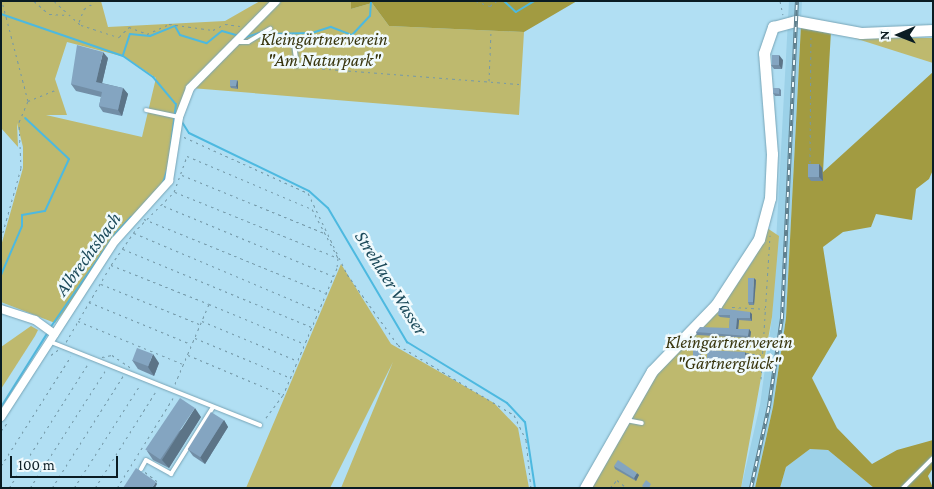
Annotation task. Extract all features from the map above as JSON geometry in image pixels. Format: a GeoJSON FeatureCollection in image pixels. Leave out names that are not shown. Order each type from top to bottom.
{"type":"FeatureCollection","features":[{"type":"Feature","properties":{"kind":"street"},"geometry":{"type":"LineString","coordinates":[[1,417],[49,341],[50,330],[115,241],[169,181],[176,134],[176,117],[190,88],[251,29],[276,1]]}},
{"type":"Feature","properties":{"kind":"street"},"geometry":{"type":"LineString","coordinates":[[589,486],[652,370],[716,305],[759,239],[770,198],[772,154],[764,48],[768,34],[782,22],[812,22],[885,34],[933,30]]}},
{"type":"Feature","properties":{"kind":"street"},"geometry":{"type":"LineString","coordinates":[[1,309],[50,330]]}},
{"type":"Feature","properties":{"kind":"lane"},"geometry":{"type":"LineString","coordinates":[[264,34],[270,29]]}},
{"type":"Feature","properties":{"kind":"lane"},"geometry":{"type":"LineString","coordinates":[[241,39],[264,34],[292,37],[297,66]]}},
{"type":"Feature","properties":{"kind":"lane"},"geometry":{"type":"LineString","coordinates":[[146,110],[176,117]]}},
{"type":"Feature","properties":{"kind":"lane"},"geometry":{"type":"LineString","coordinates":[[49,341],[124,373],[260,425]]}},
{"type":"Feature","properties":{"kind":"lane"},"geometry":{"type":"LineString","coordinates":[[181,404],[186,396]]}},
{"type":"Feature","properties":{"kind":"lane"},"geometry":{"type":"LineString","coordinates":[[141,469],[146,460],[171,474],[213,407]]}},
{"type":"Feature","properties":{"kind":"lane"},"geometry":{"type":"LineString","coordinates":[[624,419],[642,423]]}},
{"type":"Feature","properties":{"kind":"lane"},"geometry":{"type":"LineString","coordinates":[[903,488],[933,458]]}},
{"type":"Feature","properties":{"kind":"path"},"geometry":{"type":"LineString","coordinates":[[1,239],[21,168],[20,122],[28,101],[2,2],[5,1]]}},
{"type":"Feature","properties":{"kind":"path"},"geometry":{"type":"LineString","coordinates":[[34,1],[49,14],[69,15]]}},
{"type":"Feature","properties":{"kind":"path"},"geometry":{"type":"LineString","coordinates":[[54,1],[78,23],[119,37],[129,27],[147,34],[169,24],[180,29],[213,30],[225,24],[251,29]]}},
{"type":"Feature","properties":{"kind":"path"},"geometry":{"type":"LineString","coordinates":[[430,1],[456,1]]}},
{"type":"Feature","properties":{"kind":"path"},"geometry":{"type":"LineString","coordinates":[[476,1],[490,6],[497,2]]}},
{"type":"Feature","properties":{"kind":"path"},"geometry":{"type":"LineString","coordinates":[[780,1],[782,22]]}},
{"type":"Feature","properties":{"kind":"path"},"geometry":{"type":"LineString","coordinates":[[78,23],[84,9],[95,2]]}},
{"type":"Feature","properties":{"kind":"path"},"geometry":{"type":"LineString","coordinates":[[811,171],[812,22]]}},
{"type":"Feature","properties":{"kind":"path"},"geometry":{"type":"LineString","coordinates":[[489,81],[491,31]]}},
{"type":"Feature","properties":{"kind":"path"},"geometry":{"type":"LineString","coordinates":[[297,66],[519,84]]}},
{"type":"Feature","properties":{"kind":"path"},"geometry":{"type":"LineString","coordinates":[[28,101],[58,89]]}},
{"type":"Feature","properties":{"kind":"path"},"geometry":{"type":"LineString","coordinates":[[176,134],[308,193],[347,274],[398,345],[514,415],[526,440],[531,488]]}},
{"type":"Feature","properties":{"kind":"path"},"geometry":{"type":"LineString","coordinates":[[45,363],[63,347],[111,265],[133,233],[163,206],[174,192],[182,174],[186,156],[312,208],[338,258],[334,277],[291,378],[283,395],[260,425]]}},
{"type":"Feature","properties":{"kind":"path"},"geometry":{"type":"LineString","coordinates":[[182,174],[325,234]]}},
{"type":"Feature","properties":{"kind":"path"},"geometry":{"type":"LineString","coordinates":[[174,192],[338,258]]}},
{"type":"Feature","properties":{"kind":"path"},"geometry":{"type":"LineString","coordinates":[[163,206],[334,277]]}},
{"type":"Feature","properties":{"kind":"path"},"geometry":{"type":"LineString","coordinates":[[139,216],[326,293]]}},
{"type":"Feature","properties":{"kind":"path"},"geometry":{"type":"LineString","coordinates":[[761,379],[770,232]]}},
{"type":"Feature","properties":{"kind":"path"},"geometry":{"type":"LineString","coordinates":[[133,233],[320,311]]}},
{"type":"Feature","properties":{"kind":"path"},"geometry":{"type":"LineString","coordinates":[[122,248],[312,327]]}},
{"type":"Feature","properties":{"kind":"path"},"geometry":{"type":"LineString","coordinates":[[111,265],[305,344]]}},
{"type":"Feature","properties":{"kind":"path"},"geometry":{"type":"LineString","coordinates":[[100,284],[200,324]]}},
{"type":"Feature","properties":{"kind":"path"},"geometry":{"type":"LineString","coordinates":[[89,302],[192,344]]}},
{"type":"Feature","properties":{"kind":"path"},"geometry":{"type":"LineString","coordinates":[[171,391],[209,304]]}},
{"type":"Feature","properties":{"kind":"path"},"geometry":{"type":"LineString","coordinates":[[732,306],[766,309]]}},
{"type":"Feature","properties":{"kind":"path"},"geometry":{"type":"LineString","coordinates":[[77,321],[183,364]]}},
{"type":"Feature","properties":{"kind":"path"},"geometry":{"type":"LineString","coordinates":[[202,321],[298,361]]}},
{"type":"Feature","properties":{"kind":"path"},"geometry":{"type":"LineString","coordinates":[[194,338],[291,378]]}},
{"type":"Feature","properties":{"kind":"path"},"geometry":{"type":"LineString","coordinates":[[682,348],[727,352]]}},
{"type":"Feature","properties":{"kind":"path"},"geometry":{"type":"LineString","coordinates":[[1,466],[74,352]]}},
{"type":"Feature","properties":{"kind":"path"},"geometry":{"type":"LineString","coordinates":[[736,352],[763,355]]}},
{"type":"Feature","properties":{"kind":"path"},"geometry":{"type":"LineString","coordinates":[[96,361],[112,354],[126,360],[132,376]]}},
{"type":"Feature","properties":{"kind":"path"},"geometry":{"type":"LineString","coordinates":[[187,355],[283,395]]}},
{"type":"Feature","properties":{"kind":"path"},"geometry":{"type":"LineString","coordinates":[[10,488],[91,359]]}},
{"type":"Feature","properties":{"kind":"path"},"geometry":{"type":"LineString","coordinates":[[30,488],[108,366]]}},
{"type":"Feature","properties":{"kind":"path"},"geometry":{"type":"LineString","coordinates":[[52,488],[124,373]]}},
{"type":"Feature","properties":{"kind":"path"},"geometry":{"type":"LineString","coordinates":[[74,488],[144,380]]}},
{"type":"Feature","properties":{"kind":"path"},"geometry":{"type":"LineString","coordinates":[[95,488],[159,386]]}},
{"type":"Feature","properties":{"kind":"path"},"geometry":{"type":"LineString","coordinates":[[117,488],[176,393]]}},
{"type":"Feature","properties":{"kind":"path"},"geometry":{"type":"LineString","coordinates":[[1,431],[11,416]]}},
{"type":"Feature","properties":{"kind":"path"},"geometry":{"type":"LineString","coordinates":[[610,488],[616,480],[627,488]]}},
{"type":"Feature","properties":{"kind":"shaded area"},"geometry":{"type":"Polygon","coordinates":[[[351,1],[577,1],[524,32],[389,26],[372,3],[351,9],[351,1]]]}},
{"type":"Feature","properties":{"kind":"shaded area"},"geometry":{"type":"Polygon","coordinates":[[[789,1],[802,1],[786,318],[773,407],[755,488],[741,488],[760,405],[772,317],[789,1]]]}},
{"type":"Feature","properties":{"kind":"shaded area"},"geometry":{"type":"Polygon","coordinates":[[[801,25],[831,31],[823,172],[933,72],[933,170],[929,179],[916,189],[912,220],[876,214],[871,227],[843,232],[823,247],[837,336],[812,378],[837,428],[872,464],[897,450],[933,440],[933,468],[928,476],[933,488],[874,488],[828,450],[810,449],[786,467],[780,488],[755,488],[773,407],[786,318],[801,25]]]}},
{"type":"Feature","properties":{"kind":"shaded area"},"geometry":{"type":"Polygon","coordinates":[[[810,449],[828,450],[874,488],[780,488],[786,467],[810,449]]]}},
{"type":"Feature","properties":{"kind":"green space"},"geometry":{"type":"Polygon","coordinates":[[[1,1],[101,1],[108,27],[225,21],[260,1],[274,1],[188,87],[167,180],[55,323],[1,302],[1,246],[23,168],[23,147],[17,123],[18,147],[1,128],[1,1]],[[67,42],[55,79],[67,115],[46,115],[142,137],[156,78],[125,57],[67,42]]]}},
{"type":"Feature","properties":{"kind":"green space","name":"Kleingärtnerverein \"Am Naturpark\""},"geometry":{"type":"Polygon","coordinates":[[[280,1],[351,1],[351,9],[372,3],[389,26],[524,32],[519,115],[191,88],[280,1]]]}},
{"type":"Feature","properties":{"kind":"green space"},"geometry":{"type":"Polygon","coordinates":[[[851,37],[933,38],[933,63],[851,37]]]}},
{"type":"Feature","properties":{"kind":"green space","name":"Kleingärtnerverein \"Gärtnerglück\""},"geometry":{"type":"Polygon","coordinates":[[[767,228],[779,236],[772,317],[741,488],[591,488],[645,386],[733,290],[754,259],[767,228]]]}},
{"type":"Feature","properties":{"kind":"green space"},"geometry":{"type":"Polygon","coordinates":[[[341,264],[391,344],[494,403],[518,428],[529,488],[341,488],[393,362],[330,488],[246,488],[341,264]]]}},
{"type":"Feature","properties":{"kind":"green space"},"geometry":{"type":"Polygon","coordinates":[[[31,326],[38,330],[1,389],[1,347],[31,326]]]}},
{"type":"Feature","properties":{"kind":"building"},"geometry":{"type":"Polygon","coordinates":[[[77,45],[103,52],[96,82],[123,88],[118,110],[99,106],[102,92],[71,84],[77,45]]]}},
{"type":"Feature","properties":{"kind":"building"},"geometry":{"type":"Polygon","coordinates":[[[772,55],[779,55],[779,65],[772,65],[772,55]]]}},
{"type":"Feature","properties":{"kind":"building"},"geometry":{"type":"Polygon","coordinates":[[[230,80],[237,80],[236,86],[230,86],[230,80]]]}},
{"type":"Feature","properties":{"kind":"building"},"geometry":{"type":"Polygon","coordinates":[[[773,88],[779,88],[779,94],[773,93],[773,88]]]}},
{"type":"Feature","properties":{"kind":"building"},"geometry":{"type":"Polygon","coordinates":[[[808,164],[819,164],[819,177],[808,177],[808,164]]]}},
{"type":"Feature","properties":{"kind":"building"},"geometry":{"type":"Polygon","coordinates":[[[748,278],[754,278],[753,302],[748,302],[748,278]]]}},
{"type":"Feature","properties":{"kind":"building"},"geometry":{"type":"Polygon","coordinates":[[[719,308],[750,312],[750,318],[737,318],[736,329],[749,329],[748,336],[696,332],[700,327],[729,328],[730,315],[718,315],[719,308]]]}},
{"type":"Feature","properties":{"kind":"building"},"geometry":{"type":"Polygon","coordinates":[[[137,348],[153,354],[148,366],[132,360],[137,348]]]}},
{"type":"Feature","properties":{"kind":"building"},"geometry":{"type":"Polygon","coordinates":[[[693,350],[700,350],[700,357],[693,357],[693,350]]]}},
{"type":"Feature","properties":{"kind":"building"},"geometry":{"type":"Polygon","coordinates":[[[707,350],[745,352],[745,359],[707,360],[707,350]]]}},
{"type":"Feature","properties":{"kind":"building"},"geometry":{"type":"Polygon","coordinates":[[[180,398],[195,408],[160,459],[145,449],[180,398]]]}},
{"type":"Feature","properties":{"kind":"building"},"geometry":{"type":"Polygon","coordinates":[[[211,412],[224,420],[200,457],[188,449],[211,412]]]}},
{"type":"Feature","properties":{"kind":"building"},"geometry":{"type":"Polygon","coordinates":[[[618,460],[637,473],[634,478],[614,466],[618,460]]]}},
{"type":"Feature","properties":{"kind":"building"},"geometry":{"type":"Polygon","coordinates":[[[136,468],[156,482],[152,488],[123,488],[136,468]]]}},
{"type":"Feature","properties":{"kind":"building"},"geometry":{"type":"Polygon","coordinates":[[[646,480],[651,484],[649,488],[642,486],[646,480]]]}},
{"type":"Feature","properties":{"kind":"waterway"},"geometry":{"type":"LineString","coordinates":[[267,34],[312,33],[331,27],[352,35],[370,16],[371,1]]}},
{"type":"Feature","properties":{"kind":"waterway"},"geometry":{"type":"LineString","coordinates":[[504,1],[516,12],[534,1]]}},
{"type":"Feature","properties":{"kind":"waterway","name":"Albrechtsbach"},"geometry":{"type":"LineString","coordinates":[[1,14],[123,56],[153,77],[176,104],[171,146]]}},
{"type":"Feature","properties":{"kind":"waterway"},"geometry":{"type":"LineString","coordinates":[[123,55],[130,34],[150,36],[175,26],[180,35],[207,43],[222,31],[239,36]]}},
{"type":"Feature","properties":{"kind":"waterway"},"geometry":{"type":"LineString","coordinates":[[243,38],[263,32]]}},
{"type":"Feature","properties":{"kind":"waterway"},"geometry":{"type":"LineString","coordinates":[[1,275],[22,226],[22,215],[45,211],[69,159],[25,118]]}},
{"type":"Feature","properties":{"kind":"waterway","name":"Strehlaer Wasser"},"geometry":{"type":"LineString","coordinates":[[182,122],[189,133],[309,191],[328,208],[407,342],[507,403],[525,422],[535,488]]}},
{"type":"Feature","properties":{"kind":"waterway","name":"Albrechtsbach"},"geometry":{"type":"LineString","coordinates":[[163,183],[167,171]]}},
{"type":"Feature","properties":{"kind":"waterway","name":"Albrechtsbach"},"geometry":{"type":"LineString","coordinates":[[50,328],[116,233],[131,217]]}},
{"type":"Feature","properties":{"kind":"waterway","name":"Albrechtsbach"},"geometry":{"type":"LineString","coordinates":[[1,407],[48,332]]}},
{"type":"Feature","properties":{"kind":"railway"},"geometry":{"type":"LineString","coordinates":[[751,488],[769,406],[782,318],[797,1]]}}]}
